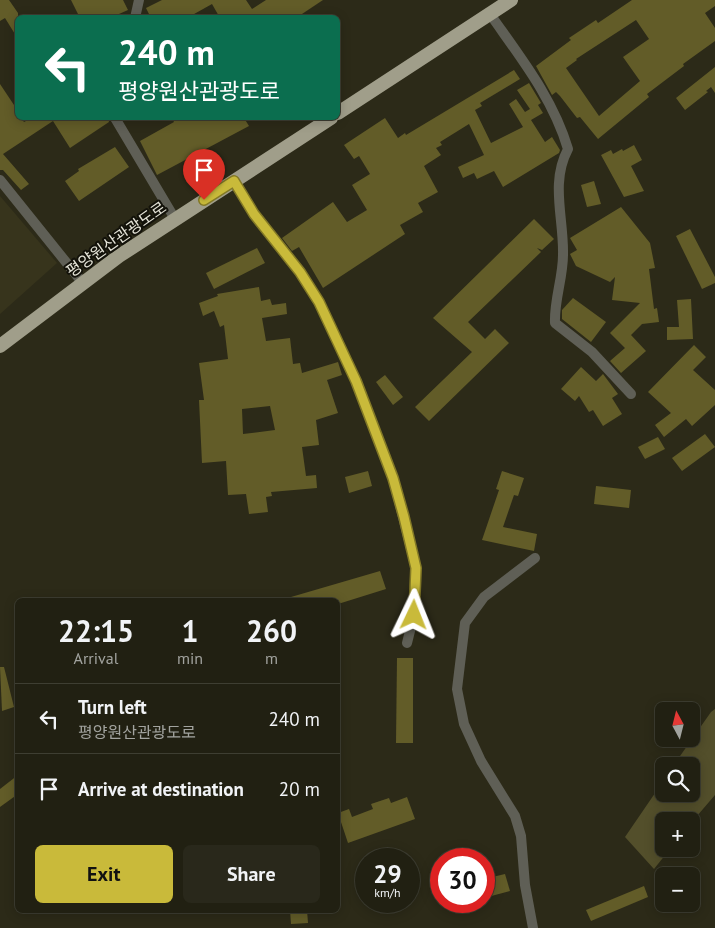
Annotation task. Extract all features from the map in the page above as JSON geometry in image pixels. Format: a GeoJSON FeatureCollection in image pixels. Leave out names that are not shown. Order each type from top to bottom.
{"type":"FeatureCollection","features":[{"type":"Feature","properties":{"kind":"highway"},"geometry":{"type":"LineString","coordinates":[[340,113],[511,0]]}},
{"type":"Feature","properties":{"kind":"highway","name":"평양원산관광도로"},"geometry":{"type":"LineString","coordinates":[[0,346],[82,282],[328,120]]}},
{"type":"Feature","properties":{"kind":"street"},"geometry":{"type":"LineString","coordinates":[[136,15],[139,0]]}},
{"type":"Feature","properties":{"kind":"street"},"geometry":{"type":"LineString","coordinates":[[490,14],[550,103],[560,122],[568,149],[560,164],[558,191],[564,254],[554,311],[555,324],[592,352],[631,394]]}},
{"type":"Feature","properties":{"kind":"street"},"geometry":{"type":"LineString","coordinates":[[116,120],[175,219]]}},
{"type":"Feature","properties":{"kind":"street"},"geometry":{"type":"LineString","coordinates":[[0,180],[82,282]]}},
{"type":"Feature","properties":{"kind":"street"},"geometry":{"type":"LineString","coordinates":[[234,181],[254,214],[300,272],[319,302],[356,381],[390,469],[416,568],[414,615],[407,643]]}},
{"type":"Feature","properties":{"kind":"street"},"geometry":{"type":"LineString","coordinates":[[533,928],[525,884],[521,836],[515,816],[481,761],[464,724],[457,689],[465,623],[484,597],[535,558]]}},
{"type":"Feature","properties":{"kind":"shaded area"},"geometry":{"type":"Polygon","coordinates":[[[0,196],[57,263],[0,314],[0,196]]]}},
{"type":"Feature","properties":{"kind":"shaded area"},"geometry":{"type":"Polygon","coordinates":[[[715,709],[715,795],[700,812],[655,812],[655,857],[664,857],[654,869],[625,837],[655,793],[655,802],[700,802],[700,757],[679,757],[686,748],[700,748],[700,728],[715,709]]]}},
{"type":"Feature","properties":{"kind":"building"},"geometry":{"type":"Polygon","coordinates":[[[0,0],[9,0],[18,13],[18,15],[15,15],[15,34],[5,18],[0,21],[0,0]]]}},
{"type":"Feature","properties":{"kind":"building"},"geometry":{"type":"Polygon","coordinates":[[[71,0],[123,0],[128,10],[120,15],[78,15],[71,0]]]}},
{"type":"Feature","properties":{"kind":"building"},"geometry":{"type":"Polygon","coordinates":[[[162,0],[246,0],[252,9],[266,0],[323,0],[300,15],[218,15],[212,4],[192,15],[150,15],[146,8],[162,0]]]}},
{"type":"Feature","properties":{"kind":"building"},"geometry":{"type":"Polygon","coordinates":[[[632,0],[715,0],[715,6],[705,13],[715,28],[715,41],[683,64],[684,66],[647,94],[649,97],[598,139],[580,117],[577,118],[556,92],[552,95],[536,66],[571,40],[569,38],[596,20],[598,23],[632,0]],[[636,20],[576,59],[566,68],[599,116],[640,81],[623,57],[649,39],[636,20]]]}},
{"type":"Feature","properties":{"kind":"building"},"geometry":{"type":"Polygon","coordinates":[[[715,67],[715,93],[711,87],[706,91],[708,92],[685,110],[676,98],[715,67]]]}},
{"type":"Feature","properties":{"kind":"building"},"geometry":{"type":"Polygon","coordinates":[[[514,70],[520,79],[480,103],[482,106],[475,110],[491,143],[523,127],[509,104],[516,99],[525,112],[530,109],[517,90],[529,83],[541,103],[538,105],[543,113],[531,120],[545,142],[552,137],[560,150],[559,153],[503,187],[494,171],[477,179],[474,173],[463,178],[458,167],[484,155],[469,124],[440,142],[442,145],[436,148],[441,155],[424,166],[438,192],[418,203],[423,212],[400,225],[405,234],[323,288],[299,247],[292,251],[282,238],[333,202],[347,222],[367,210],[352,185],[370,174],[359,156],[354,159],[344,145],[385,118],[398,138],[405,133],[406,135],[514,70]]]}},
{"type":"Feature","properties":{"kind":"building"},"geometry":{"type":"Polygon","coordinates":[[[0,84],[15,106],[15,120],[22,120],[24,122],[28,120],[108,120],[109,122],[70,148],[53,121],[3,154],[29,184],[21,190],[3,170],[0,170],[0,84]]]}},
{"type":"Feature","properties":{"kind":"building"},"geometry":{"type":"Polygon","coordinates":[[[173,120],[245,120],[249,126],[157,175],[140,141],[174,122],[173,120]]]}},
{"type":"Feature","properties":{"kind":"building"},"geometry":{"type":"Polygon","coordinates":[[[634,145],[642,160],[631,166],[644,191],[624,197],[601,155],[611,150],[613,154],[622,149],[623,151],[634,145]]]}},
{"type":"Feature","properties":{"kind":"building"},"geometry":{"type":"Polygon","coordinates":[[[115,147],[129,167],[79,201],[65,181],[79,171],[78,169],[115,147]]]}},
{"type":"Feature","properties":{"kind":"building"},"geometry":{"type":"Polygon","coordinates":[[[594,181],[601,204],[587,207],[581,185],[594,181]]]}},
{"type":"Feature","properties":{"kind":"building"},"geometry":{"type":"Polygon","coordinates":[[[621,207],[650,243],[655,268],[649,269],[654,309],[657,308],[659,322],[642,324],[631,335],[646,351],[621,373],[610,361],[625,348],[610,333],[640,303],[612,300],[615,277],[610,282],[576,266],[570,254],[577,250],[570,238],[621,207]]]}},
{"type":"Feature","properties":{"kind":"building"},"geometry":{"type":"Polygon","coordinates":[[[534,219],[554,239],[542,250],[537,248],[541,252],[468,322],[485,339],[495,329],[509,343],[429,421],[415,407],[472,352],[433,318],[534,219]]]}},
{"type":"Feature","properties":{"kind":"building"},"geometry":{"type":"Polygon","coordinates":[[[690,229],[715,277],[715,283],[702,289],[676,236],[690,229]]]}},
{"type":"Feature","properties":{"kind":"building"},"geometry":{"type":"Polygon","coordinates":[[[257,248],[265,263],[214,289],[206,273],[257,248]]]}},
{"type":"Feature","properties":{"kind":"building"},"geometry":{"type":"Polygon","coordinates":[[[259,287],[261,301],[270,299],[272,305],[286,303],[287,314],[262,318],[266,341],[290,338],[293,364],[300,363],[302,373],[338,362],[342,375],[327,380],[338,413],[316,420],[319,445],[302,447],[306,476],[316,475],[317,488],[271,492],[272,496],[266,497],[268,512],[249,514],[246,494],[228,495],[226,461],[202,463],[199,400],[204,400],[199,363],[228,359],[224,325],[220,327],[214,311],[203,316],[199,303],[218,296],[217,294],[259,287]],[[270,406],[242,409],[243,434],[275,430],[270,406]]]}},
{"type":"Feature","properties":{"kind":"building"},"geometry":{"type":"Polygon","coordinates":[[[573,298],[606,322],[591,342],[562,319],[562,310],[573,298]]]}},
{"type":"Feature","properties":{"kind":"building"},"geometry":{"type":"Polygon","coordinates":[[[691,299],[693,339],[667,340],[667,327],[679,327],[677,300],[691,299]]]}},
{"type":"Feature","properties":{"kind":"building"},"geometry":{"type":"Polygon","coordinates":[[[694,345],[706,357],[693,370],[715,390],[715,405],[692,426],[686,419],[664,437],[655,425],[671,413],[648,392],[694,345]]]}},
{"type":"Feature","properties":{"kind":"building"},"geometry":{"type":"Polygon","coordinates":[[[581,367],[596,381],[603,374],[618,394],[612,398],[622,414],[603,426],[593,410],[589,412],[579,396],[575,401],[561,389],[581,367]]]}},
{"type":"Feature","properties":{"kind":"building"},"geometry":{"type":"Polygon","coordinates":[[[385,375],[403,397],[393,405],[376,382],[385,375]]]}},
{"type":"Feature","properties":{"kind":"building"},"geometry":{"type":"Polygon","coordinates":[[[705,434],[715,447],[682,471],[672,458],[705,434]]]}},
{"type":"Feature","properties":{"kind":"building"},"geometry":{"type":"Polygon","coordinates":[[[658,437],[665,449],[645,459],[638,447],[658,437]]]}},
{"type":"Feature","properties":{"kind":"building"},"geometry":{"type":"Polygon","coordinates":[[[368,471],[372,486],[349,493],[345,477],[368,471]]]}},
{"type":"Feature","properties":{"kind":"building"},"geometry":{"type":"Polygon","coordinates":[[[502,471],[524,478],[518,496],[514,495],[503,527],[537,534],[534,551],[482,540],[499,490],[496,489],[502,471]]]}},
{"type":"Feature","properties":{"kind":"building"},"geometry":{"type":"Polygon","coordinates":[[[596,486],[631,490],[629,508],[594,504],[596,486]]]}},
{"type":"Feature","properties":{"kind":"building"},"geometry":{"type":"Polygon","coordinates":[[[380,571],[386,589],[340,603],[340,598],[291,597],[380,571]]]}},
{"type":"Feature","properties":{"kind":"building"},"geometry":{"type":"Polygon","coordinates":[[[397,658],[413,658],[413,743],[396,743],[397,658]]]}},
{"type":"Feature","properties":{"kind":"building"},"geometry":{"type":"Polygon","coordinates":[[[0,667],[4,667],[14,707],[2,711],[0,667]]]}},
{"type":"Feature","properties":{"kind":"building"},"geometry":{"type":"Polygon","coordinates":[[[15,777],[15,796],[0,807],[0,789],[15,777]]]}},
{"type":"Feature","properties":{"kind":"building"},"geometry":{"type":"Polygon","coordinates":[[[407,797],[415,819],[348,843],[340,819],[340,812],[349,809],[352,817],[373,809],[371,804],[389,798],[391,803],[407,797]]]}},
{"type":"Feature","properties":{"kind":"building"},"geometry":{"type":"Polygon","coordinates":[[[505,874],[510,891],[495,895],[495,876],[505,874]]]}},
{"type":"Feature","properties":{"kind":"building"},"geometry":{"type":"Polygon","coordinates":[[[644,886],[648,897],[591,921],[586,910],[644,886]]]}},
{"type":"Feature","properties":{"kind":"building"},"geometry":{"type":"Polygon","coordinates":[[[290,913],[307,913],[308,923],[291,924],[290,913]]]}},
{"type":"Feature","properties":{"kind":"route"},"geometry":{"type":"LineString","coordinates":[[204,200],[234,181],[254,214],[300,272],[319,302],[356,381],[393,478],[416,568],[414,615]]}}]}
